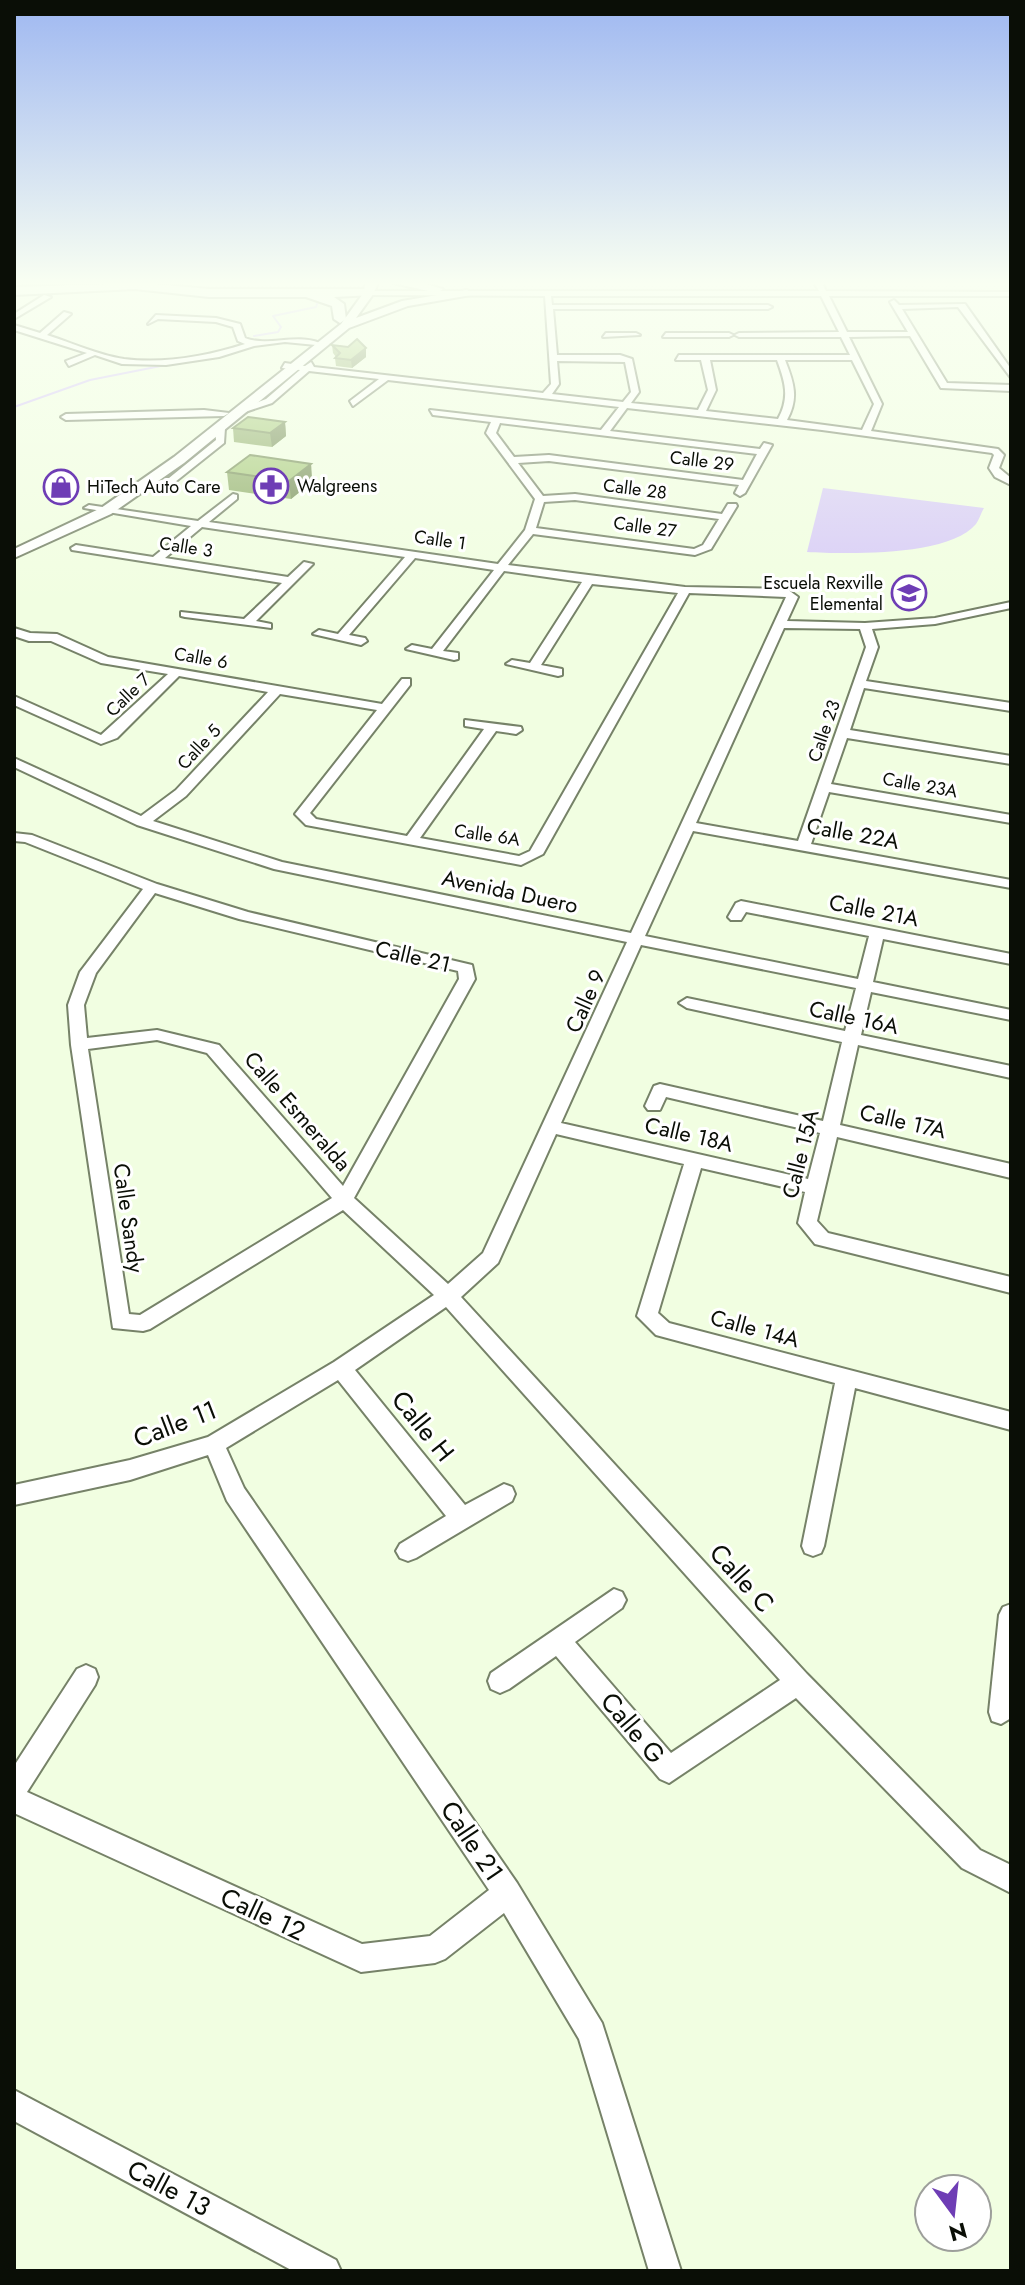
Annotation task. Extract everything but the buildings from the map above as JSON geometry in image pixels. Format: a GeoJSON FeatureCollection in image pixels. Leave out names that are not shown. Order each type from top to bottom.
{"type":"FeatureCollection","features":[{"type":"Feature","properties":{"kind":"main road"},"geometry":{"type":"LineString","coordinates":[[14,545],[89,508],[261,390]]}},
{"type":"Feature","properties":{"kind":"main road"},"geometry":{"type":"LineString","coordinates":[[14,554],[106,511],[269,390]]}},
{"type":"Feature","properties":{"kind":"street"},"geometry":{"type":"LineString","coordinates":[[353,403],[370,390]]}},
{"type":"Feature","properties":{"kind":"street"},"geometry":{"type":"LineString","coordinates":[[499,390],[995,451],[999,455],[994,468],[1011,482]]}},
{"type":"Feature","properties":{"kind":"street"},"geometry":{"type":"LineString","coordinates":[[546,395],[550,390]]}},
{"type":"Feature","properties":{"kind":"street"},"geometry":{"type":"LineString","coordinates":[[603,433],[635,390]]}},
{"type":"Feature","properties":{"kind":"street"},"geometry":{"type":"LineString","coordinates":[[701,413],[712,390]]}},
{"type":"Feature","properties":{"kind":"street"},"geometry":{"type":"LineString","coordinates":[[781,423],[793,402],[791,390]]}},
{"type":"Feature","properties":{"kind":"street"},"geometry":{"type":"LineString","coordinates":[[865,433],[878,404],[871,390]]}},
{"type":"Feature","properties":{"kind":"street","name":"Calle 29"},"geometry":{"type":"LineString","coordinates":[[433,412],[603,433],[765,448],[742,488],[549,458],[511,460]]}},
{"type":"Feature","properties":{"kind":"street"},"geometry":{"type":"LineString","coordinates":[[66,417],[113,419],[224,413]]}},
{"type":"Feature","properties":{"kind":"street"},"geometry":{"type":"LineString","coordinates":[[435,653],[530,530],[540,499],[491,433],[496,420]]}},
{"type":"Feature","properties":{"kind":"street"},"geometry":{"type":"LineString","coordinates":[[156,560],[233,497]]}},
{"type":"Feature","properties":{"kind":"street","name":"Calle 28"},"geometry":{"type":"LineString","coordinates":[[540,499],[575,497],[728,512]]}},
{"type":"Feature","properties":{"kind":"street","name":"Calle 1"},"geometry":{"type":"LineString","coordinates":[[89,508],[589,580],[685,590],[787,592]]}},
{"type":"Feature","properties":{"kind":"street","name":"Calle 27"},"geometry":{"type":"LineString","coordinates":[[530,530],[695,552],[707,547],[728,512]]}},
{"type":"Feature","properties":{"kind":"street","name":"Calle 3"},"geometry":{"type":"LineString","coordinates":[[76,548],[290,581]]}},
{"type":"Feature","properties":{"kind":"street"},"geometry":{"type":"LineString","coordinates":[[341,637],[413,554]]}},
{"type":"Feature","properties":{"kind":"street"},"geometry":{"type":"LineString","coordinates":[[248,622],[308,564]]}},
{"type":"Feature","properties":{"kind":"street"},"geometry":{"type":"LineString","coordinates":[[533,668],[589,580]]}},
{"type":"Feature","properties":{"kind":"street","name":"Calle 6A"},"geometry":{"type":"LineString","coordinates":[[406,682],[302,814],[311,822],[521,861],[536,854],[685,590]]}},
{"type":"Feature","properties":{"kind":"street","name":"Calle 9"},"geometry":{"type":"LineString","coordinates":[[341,1368],[448,1296],[491,1258],[792,597],[787,592]]}},
{"type":"Feature","properties":{"kind":"street"},"geometry":{"type":"LineString","coordinates":[[779,624],[865,626],[935,621],[1011,605]]}},
{"type":"Feature","properties":{"kind":"street"},"geometry":{"type":"LineString","coordinates":[[185,614],[267,626]]}},
{"type":"Feature","properties":{"kind":"street","name":"Calle 23"},"geometry":{"type":"LineString","coordinates":[[803,847],[872,647],[865,626]]}},
{"type":"Feature","properties":{"kind":"street","name":"Calle 6"},"geometry":{"type":"LineString","coordinates":[[14,632],[29,637],[53,637],[105,660],[385,708]]}},
{"type":"Feature","properties":{"kind":"street"},"geometry":{"type":"LineString","coordinates":[[319,634],[361,641]]}},
{"type":"Feature","properties":{"kind":"street"},"geometry":{"type":"LineString","coordinates":[[412,649],[454,656]]}},
{"type":"Feature","properties":{"kind":"street"},"geometry":{"type":"LineString","coordinates":[[512,664],[558,672]]}},
{"type":"Feature","properties":{"kind":"street","name":"Calle 7"},"geometry":{"type":"LineString","coordinates":[[14,700],[101,740],[112,735],[177,672]]}},
{"type":"Feature","properties":{"kind":"street"},"geometry":{"type":"LineString","coordinates":[[859,684],[1011,707]]}},
{"type":"Feature","properties":{"kind":"street","name":"Calle 5"},"geometry":{"type":"LineString","coordinates":[[142,822],[181,793],[277,689]]}},
{"type":"Feature","properties":{"kind":"street"},"geometry":{"type":"LineString","coordinates":[[470,723],[516,730]]}},
{"type":"Feature","properties":{"kind":"street"},"geometry":{"type":"LineString","coordinates":[[410,842],[492,727]]}},
{"type":"Feature","properties":{"kind":"street"},"geometry":{"type":"LineString","coordinates":[[842,733],[1011,760]]}},
{"type":"Feature","properties":{"kind":"street","name":"Avenida Duero"},"geometry":{"type":"LineString","coordinates":[[14,762],[142,822],[279,866],[1011,1015]]}},
{"type":"Feature","properties":{"kind":"street","name":"Calle 23A"},"geometry":{"type":"LineString","coordinates":[[824,787],[1011,819]]}},
{"type":"Feature","properties":{"kind":"street","name":"Calle 22A"},"geometry":{"type":"LineString","coordinates":[[688,826],[1011,884]]}},
{"type":"Feature","properties":{"kind":"street"},"geometry":{"type":"LineString","coordinates":[[14,837],[27,838],[152,887]]}},
{"type":"Feature","properties":{"kind":"street","name":"Calle Sandy"},"geometry":{"type":"LineString","coordinates":[[152,887],[88,972],[76,1005],[79,1045],[120,1322],[143,1323],[344,1200]]}},
{"type":"Feature","properties":{"kind":"street","name":"Calle 21"},"geometry":{"type":"LineString","coordinates":[[152,887],[244,916],[466,968],[467,979],[344,1200]]}},
{"type":"Feature","properties":{"kind":"street","name":"Calle 21A"},"geometry":{"type":"LineString","coordinates":[[736,917],[741,906],[1011,959]]}},
{"type":"Feature","properties":{"kind":"street","name":"Calle 15A"},"geometry":{"type":"LineString","coordinates":[[877,933],[854,1039],[807,1223],[822,1239],[1011,1285]]}},
{"type":"Feature","properties":{"kind":"street","name":"Calle 16A"},"geometry":{"type":"LineString","coordinates":[[687,1003],[1011,1072]]}},
{"type":"Feature","properties":{"kind":"street","name":"Calle Esmeralda"},"geometry":{"type":"LineString","coordinates":[[79,1045],[157,1035],[213,1049],[344,1200],[448,1296]]}},
{"type":"Feature","properties":{"kind":"street","name":"Calle 17A"},"geometry":{"type":"LineString","coordinates":[[654,1106],[660,1090],[1011,1171]]}},
{"type":"Feature","properties":{"kind":"street","name":"Calle 18A"},"geometry":{"type":"LineString","coordinates":[[552,1127],[816,1188]]}},
{"type":"Feature","properties":{"kind":"street","name":"Calle 14A"},"geometry":{"type":"LineString","coordinates":[[694,1160],[647,1316],[663,1329],[1011,1421]]}},
{"type":"Feature","properties":{"kind":"street","name":"Calle C"},"geometry":{"type":"LineString","coordinates":[[448,1296],[798,1682],[971,1859],[1011,1879]]}},
{"type":"Feature","properties":{"kind":"street","name":"Calle 11"},"geometry":{"type":"LineString","coordinates":[[14,1495],[130,1470],[214,1444],[341,1368]]}},
{"type":"Feature","properties":{"kind":"street","name":"Calle H"},"geometry":{"type":"LineString","coordinates":[[341,1368],[462,1519]]}},
{"type":"Feature","properties":{"kind":"street"},"geometry":{"type":"LineString","coordinates":[[813,1546],[847,1376]]}},
{"type":"Feature","properties":{"kind":"street","name":"Calle 21"},"geometry":{"type":"LineString","coordinates":[[214,1444],[235,1494],[507,1893],[592,2033],[665,2271]]}},
{"type":"Feature","properties":{"kind":"street"},"geometry":{"type":"LineString","coordinates":[[408,1551],[504,1494]]}},
{"type":"Feature","properties":{"kind":"street"},"geometry":{"type":"LineString","coordinates":[[500,1681],[614,1600]]}},
{"type":"Feature","properties":{"kind":"street"},"geometry":{"type":"LineString","coordinates":[[1001,1712],[1011,1615]]}},
{"type":"Feature","properties":{"kind":"street","name":"Calle G"},"geometry":{"type":"LineString","coordinates":[[558,1640],[669,1770],[798,1682]]}},
{"type":"Feature","properties":{"kind":"street"},"geometry":{"type":"LineString","coordinates":[[14,1789],[86,1677]]}},
{"type":"Feature","properties":{"kind":"street","name":"Calle 12"},"geometry":{"type":"LineString","coordinates":[[14,1800],[361,1958],[435,1949],[507,1893]]}},
{"type":"Feature","properties":{"kind":"street","name":"Calle 13"},"geometry":{"type":"LineString","coordinates":[[14,2105],[325,2271]]}},
{"type":"Feature","properties":{"kind":"shaded area"},"geometry":{"type":"Polygon","coordinates":[[[823,488],[984,508],[976,524],[963,535],[944,543],[896,551],[807,552],[823,488]]]}},
{"type":"Feature","properties":{"kind":"waterway"},"geometry":{"type":"LineString","coordinates":[[14,407],[63,390]]}},
{"type":"Feature","properties":{"kind":"place","name":"Walgreens"},"geometry":{"type":"Point","coordinates":[271,486]}},
{"type":"Feature","properties":{"kind":"place","name":"HiTech Auto Care"},"geometry":{"type":"Point","coordinates":[61,487]}},
{"type":"Feature","properties":{"kind":"place","name":"Escuela Rexville Elemental"},"geometry":{"type":"Point","coordinates":[909,593]}}]}
